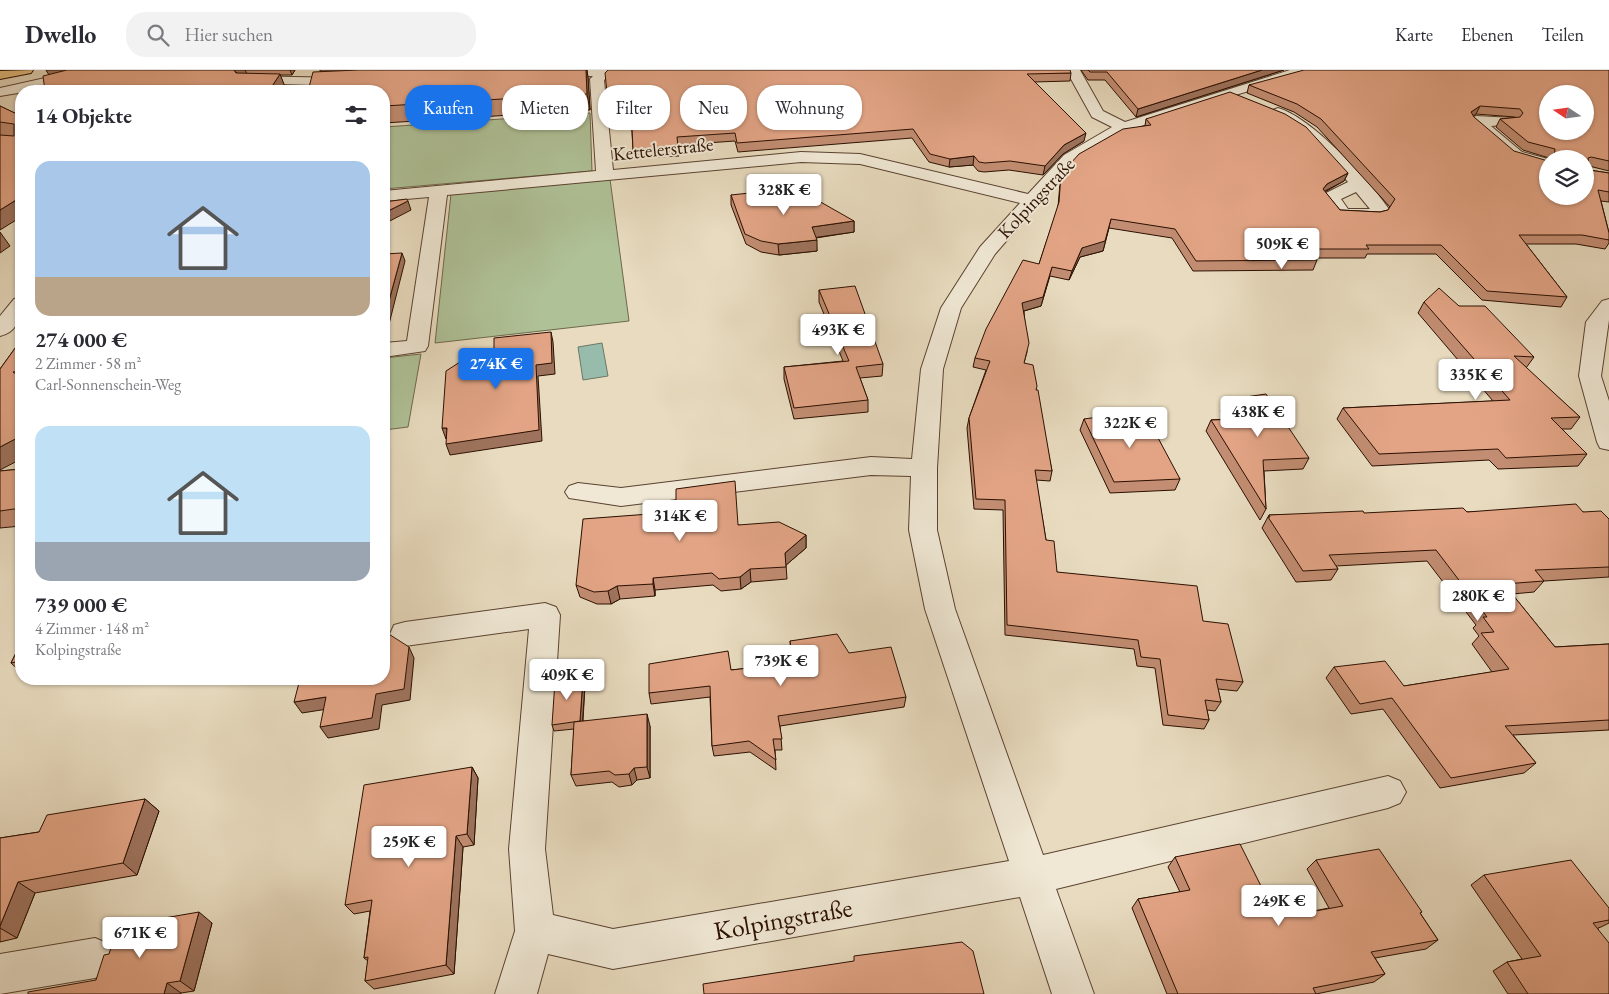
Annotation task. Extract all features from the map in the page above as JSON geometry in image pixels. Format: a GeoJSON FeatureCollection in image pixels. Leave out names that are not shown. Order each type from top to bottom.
{"type":"FeatureCollection","features":[{"type":"Feature","properties":{"kind":"main road"},"geometry":{"type":"LineString","coordinates":[[0,76],[26,70]]}},
{"type":"Feature","properties":{"kind":"street"},"geometry":{"type":"LineString","coordinates":[[42,85],[99,70]]}},
{"type":"Feature","properties":{"kind":"street"},"geometry":{"type":"LineString","coordinates":[[260,70],[241,84],[360,81]]}},
{"type":"Feature","properties":{"kind":"street"},"geometry":{"type":"LineString","coordinates":[[538,74],[608,70]]}},
{"type":"Feature","properties":{"kind":"street"},"geometry":{"type":"LineString","coordinates":[[605,176],[597,79],[608,70]]}},
{"type":"Feature","properties":{"kind":"street"},"geometry":{"type":"LineString","coordinates":[[1073,70],[1097,114],[1124,127]]}},
{"type":"Feature","properties":{"kind":"street","name":"Kolpingstraße"},"geometry":{"type":"LineString","coordinates":[[1073,994],[940,609],[923,530],[924,468],[932,369],[951,308],[987,251],[1070,158],[1124,127],[1305,70]]}},
{"type":"Feature","properties":{"kind":"street"},"geometry":{"type":"LineString","coordinates":[[0,92],[15,91]]}},
{"type":"Feature","properties":{"kind":"street"},"geometry":{"type":"LineString","coordinates":[[1227,93],[1288,117],[1310,131],[1357,184]]}},
{"type":"Feature","properties":{"kind":"street"},"geometry":{"type":"LineString","coordinates":[[1509,121],[1476,121],[1516,155],[1539,163]]}},
{"type":"Feature","properties":{"kind":"street","name":"Kettelerstraße"},"geometry":{"type":"LineString","coordinates":[[390,195],[801,156],[860,160],[1031,200]]}},
{"type":"Feature","properties":{"kind":"street"},"geometry":{"type":"LineString","coordinates":[[390,349],[417,346],[439,191]]}},
{"type":"Feature","properties":{"kind":"street"},"geometry":{"type":"LineString","coordinates":[[1609,305],[1597,322],[1590,376],[1609,442]]}},
{"type":"Feature","properties":{"kind":"street"},"geometry":{"type":"LineString","coordinates":[[0,330],[15,311]]}},
{"type":"Feature","properties":{"kind":"street"},"geometry":{"type":"LineString","coordinates":[[578,492],[621,497],[871,466],[924,468]]}},
{"type":"Feature","properties":{"kind":"street"},"geometry":{"type":"LineString","coordinates":[[405,634],[545,615],[527,849],[535,931],[516,994]]}},
{"type":"Feature","properties":{"kind":"street"},"geometry":{"type":"LineString","coordinates":[[1032,876],[1388,792]]}},
{"type":"Feature","properties":{"kind":"street","name":"Kolpingstraße"},"geometry":{"type":"LineString","coordinates":[[535,931],[613,949],[1032,876]]}},
{"type":"Feature","properties":{"kind":"street"},"geometry":{"type":"LineString","coordinates":[[0,974],[95,958]]}},
{"type":"Feature","properties":{"kind":"shaded area"},"geometry":{"type":"Polygon","coordinates":[[[588,113],[590,113],[592,171],[390,188],[390,127],[405,126],[405,130],[492,130],[492,120],[502,119],[502,130],[588,130],[588,113]]]}},
{"type":"Feature","properties":{"kind":"shaded area"},"geometry":{"type":"Polygon","coordinates":[[[610,179],[629,321],[435,343],[451,194],[610,179]]]}},
{"type":"Feature","properties":{"kind":"shaded area"},"geometry":{"type":"Polygon","coordinates":[[[602,343],[608,376],[583,380],[578,347],[602,343]]]}},
{"type":"Feature","properties":{"kind":"shaded area"},"geometry":{"type":"Polygon","coordinates":[[[421,354],[408,427],[390,429],[390,357],[421,354]]]}},
{"type":"Feature","properties":{"kind":"building"},"geometry":{"type":"Polygon","coordinates":[[[67,70],[234,70],[236,73],[280,74],[273,85],[44,85],[43,76],[67,70]]]}},
{"type":"Feature","properties":{"kind":"building"},"geometry":{"type":"Polygon","coordinates":[[[358,70],[586,70],[587,85],[502,85],[502,99],[492,100],[492,85],[405,85],[405,105],[390,106],[390,85],[310,85],[313,72],[358,70]]]}},
{"type":"Feature","properties":{"kind":"building"},"geometry":{"type":"Polygon","coordinates":[[[608,70],[1070,70],[1071,73],[1027,74],[1086,133],[1064,145],[1045,166],[1010,161],[985,163],[979,162],[974,156],[950,159],[930,154],[913,129],[737,143],[735,133],[677,137],[678,147],[633,150],[632,130],[670,130],[670,85],[606,85],[605,73],[608,70]]]}},
{"type":"Feature","properties":{"kind":"building"},"geometry":{"type":"Polygon","coordinates":[[[1088,70],[1262,70],[1138,109],[1107,72],[1090,72],[1088,70]]]}},
{"type":"Feature","properties":{"kind":"building"},"geometry":{"type":"Polygon","coordinates":[[[1304,70],[1609,70],[1609,161],[1594,158],[1594,150],[1555,150],[1528,142],[1500,119],[1520,117],[1523,113],[1520,109],[1480,106],[1471,112],[1474,117],[1514,151],[1539,158],[1539,205],[1594,205],[1594,171],[1609,173],[1609,192],[1598,190],[1609,233],[1609,240],[1582,235],[1519,235],[1567,297],[1487,291],[1441,245],[1366,245],[1369,249],[1309,249],[1317,260],[1196,261],[1175,229],[1111,219],[1105,241],[1082,248],[1072,271],[1052,267],[1043,297],[1022,303],[1029,343],[1024,363],[1033,365],[1052,471],[1035,470],[1046,540],[1054,541],[1057,572],[1197,586],[1203,621],[1228,624],[1243,682],[1216,679],[1221,702],[1205,700],[1209,720],[1168,715],[1160,659],[1141,657],[1138,640],[1007,625],[1005,500],[976,499],[969,418],[990,361],[975,358],[986,329],[1023,260],[1039,264],[1059,202],[1061,174],[1079,154],[1123,129],[1151,125],[1146,119],[1230,92],[1285,114],[1306,127],[1348,173],[1327,184],[1323,189],[1340,210],[1380,212],[1388,210],[1395,199],[1321,119],[1297,104],[1249,85],[1304,70]]]}},
{"type":"Feature","properties":{"kind":"building"},"geometry":{"type":"Polygon","coordinates":[[[0,106],[15,113],[15,201],[0,210],[0,135],[14,136],[14,124],[0,122],[0,106]]]}},
{"type":"Feature","properties":{"kind":"building"},"geometry":{"type":"Polygon","coordinates":[[[796,188],[854,221],[812,227],[817,240],[778,244],[761,241],[745,234],[731,195],[796,188]]]}},
{"type":"Feature","properties":{"kind":"building"},"geometry":{"type":"Polygon","coordinates":[[[407,199],[408,201],[390,210],[390,201],[407,199]]]}},
{"type":"Feature","properties":{"kind":"building"},"geometry":{"type":"Polygon","coordinates":[[[402,253],[390,297],[390,254],[402,253]]]}},
{"type":"Feature","properties":{"kind":"building"},"geometry":{"type":"Polygon","coordinates":[[[855,286],[883,364],[856,367],[868,400],[794,408],[784,367],[849,361],[819,290],[855,286]]]}},
{"type":"Feature","properties":{"kind":"building"},"geometry":{"type":"Polygon","coordinates":[[[1439,288],[1459,306],[1485,306],[1534,357],[1514,356],[1580,417],[1551,418],[1587,454],[1506,458],[1498,449],[1379,454],[1343,408],[1510,400],[1424,302],[1439,288]]]}},
{"type":"Feature","properties":{"kind":"building"},"geometry":{"type":"Polygon","coordinates":[[[551,332],[552,363],[536,365],[539,430],[446,444],[447,428],[442,428],[446,371],[474,353],[494,350],[494,338],[551,332]]]}},
{"type":"Feature","properties":{"kind":"building"},"geometry":{"type":"Polygon","coordinates":[[[15,348],[15,372],[13,372],[15,374],[15,439],[0,447],[0,369],[15,348]]]}},
{"type":"Feature","properties":{"kind":"building"},"geometry":{"type":"Polygon","coordinates":[[[1266,394],[1309,458],[1263,460],[1266,509],[1211,420],[1238,419],[1225,400],[1266,394]]]}},
{"type":"Feature","properties":{"kind":"building"},"geometry":{"type":"Polygon","coordinates":[[[1134,412],[1148,437],[1157,436],[1180,479],[1114,482],[1084,419],[1134,412]]]}},
{"type":"Feature","properties":{"kind":"building"},"geometry":{"type":"Polygon","coordinates":[[[15,470],[15,509],[0,511],[0,471],[15,470]]]}},
{"type":"Feature","properties":{"kind":"building"},"geometry":{"type":"Polygon","coordinates":[[[735,481],[738,525],[779,522],[806,535],[785,553],[786,567],[750,569],[740,577],[719,579],[712,573],[653,578],[653,584],[617,586],[608,591],[594,592],[576,585],[583,519],[676,512],[676,489],[735,481]]]}},
{"type":"Feature","properties":{"kind":"building"},"geometry":{"type":"Polygon","coordinates":[[[1576,504],[1583,512],[1601,511],[1609,519],[1609,567],[1535,570],[1544,581],[1504,584],[1555,647],[1609,644],[1609,720],[1505,726],[1536,763],[1451,778],[1392,698],[1360,704],[1334,667],[1385,661],[1404,686],[1509,669],[1481,633],[1494,632],[1483,617],[1487,617],[1436,550],[1329,555],[1338,569],[1303,571],[1268,517],[1270,517],[1269,515],[1463,508],[1467,512],[1576,504]]]}},
{"type":"Feature","properties":{"kind":"building"},"geometry":{"type":"Polygon","coordinates":[[[837,634],[849,653],[891,647],[906,697],[778,716],[782,739],[773,739],[776,760],[749,741],[712,746],[710,686],[649,693],[649,664],[728,651],[731,670],[793,663],[790,641],[837,634]]]}},
{"type":"Feature","properties":{"kind":"building"},"geometry":{"type":"Polygon","coordinates":[[[390,635],[409,647],[404,689],[376,694],[372,718],[320,727],[326,697],[294,702],[298,685],[390,685],[390,635]]]}},
{"type":"Feature","properties":{"kind":"building"},"geometry":{"type":"Polygon","coordinates":[[[583,678],[580,721],[552,725],[555,681],[583,678]]]}},
{"type":"Feature","properties":{"kind":"building"},"geometry":{"type":"Polygon","coordinates":[[[647,714],[647,767],[634,768],[629,774],[615,775],[609,771],[571,775],[574,722],[647,714]]]}},
{"type":"Feature","properties":{"kind":"building"},"geometry":{"type":"Polygon","coordinates":[[[472,767],[467,834],[456,836],[446,965],[365,981],[368,957],[364,958],[372,900],[345,905],[364,785],[472,767]]]}},
{"type":"Feature","properties":{"kind":"building"},"geometry":{"type":"Polygon","coordinates":[[[145,799],[123,863],[18,882],[0,926],[0,838],[39,832],[47,815],[145,799]]]}},
{"type":"Feature","properties":{"kind":"building"},"geometry":{"type":"Polygon","coordinates":[[[1240,844],[1277,918],[1343,906],[1316,860],[1379,849],[1422,912],[1420,913],[1438,940],[1371,952],[1385,974],[1313,988],[1316,994],[1178,994],[1138,899],[1190,890],[1175,857],[1240,844]]]}},
{"type":"Feature","properties":{"kind":"building"},"geometry":{"type":"Polygon","coordinates":[[[1571,860],[1609,908],[1609,920],[1593,923],[1609,943],[1609,994],[1528,994],[1507,962],[1541,956],[1484,875],[1571,860]]]}},
{"type":"Feature","properties":{"kind":"building"},"geometry":{"type":"Polygon","coordinates":[[[199,912],[180,981],[167,983],[164,994],[28,994],[28,992],[96,980],[104,955],[109,954],[118,926],[199,912]]]}},
{"type":"Feature","properties":{"kind":"building"},"geometry":{"type":"Polygon","coordinates":[[[962,942],[973,951],[984,994],[704,994],[703,984],[854,961],[854,956],[962,942]]]}}]}
